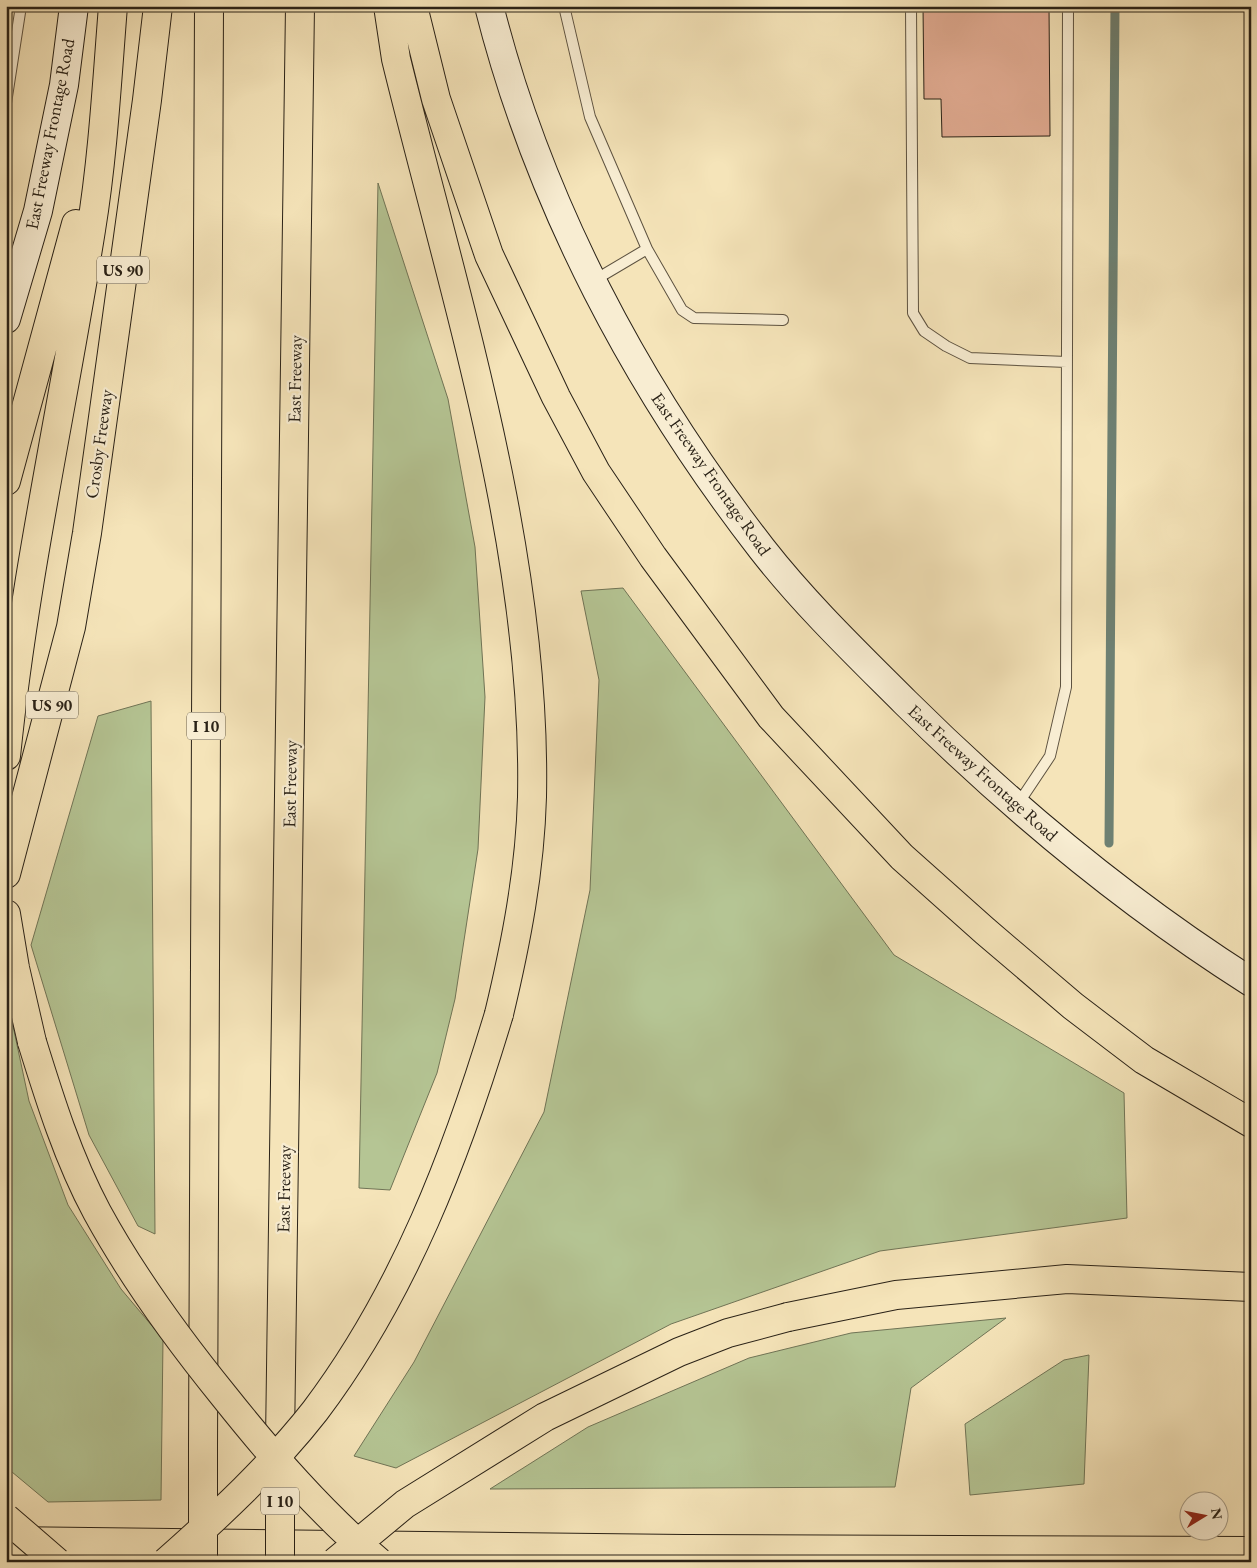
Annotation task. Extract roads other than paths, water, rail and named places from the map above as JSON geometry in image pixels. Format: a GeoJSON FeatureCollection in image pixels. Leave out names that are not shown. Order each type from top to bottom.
{"type":"FeatureCollection","features":[{"type":"Feature","properties":{"kind":"highway"},"geometry":{"type":"LineString","coordinates":[[6,481],[75,229],[97,115],[113,6]]}},
{"type":"Feature","properties":{"kind":"highway"},"geometry":{"type":"LineString","coordinates":[[6,756],[15,671],[29,579],[92,229],[105,114],[113,6]]}},
{"type":"Feature","properties":{"kind":"highway","name":"Crosby Freeway"},"geometry":{"type":"LineString","coordinates":[[6,874],[71,627],[87,533],[147,100],[158,6]]}},
{"type":"Feature","properties":{"kind":"highway","name":"I 10"},"geometry":{"type":"LineString","coordinates":[[203,1562],[209,6]]}},
{"type":"Feature","properties":{"kind":"highway","name":"East Freeway"},"geometry":{"type":"LineString","coordinates":[[280,1562],[280,1440],[300,6]]}},
{"type":"Feature","properties":{"kind":"highway"},"geometry":{"type":"LineString","coordinates":[[166,1562],[280,1451],[314,1412],[343,1372],[389,1295],[448,1168],[474,1097],[499,1014],[522,907],[532,798],[529,708],[520,613],[506,523],[490,443],[396,58],[388,6]]}},
{"type":"Feature","properties":{"kind":"highway"},"geometry":{"type":"LineString","coordinates":[[413,6],[436,99],[489,255],[556,397],[596,472],[653,557],[771,717],[902,857],[1073,1006],[1144,1060],[1251,1123]]}},
{"type":"Feature","properties":{"kind":"highway"},"geometry":{"type":"LineString","coordinates":[[6,914],[15,968],[32,1042],[62,1135],[96,1210],[160,1313],[257,1437],[320,1507],[379,1562]]}},
{"type":"Feature","properties":{"kind":"highway"},"geometry":{"type":"LineString","coordinates":[[335,1562],[405,1504],[545,1417],[680,1352],[728,1333],[788,1317],[896,1295],[1067,1279],[1251,1288]]}},
{"type":"Feature","properties":{"kind":"highway"},"geometry":{"type":"LineString","coordinates":[[6,1518],[57,1562]]}},
{"type":"Feature","properties":{"kind":"highway"},"geometry":{"type":"LineString","coordinates":[[6,1541],[684,1549],[1251,1551]]}},
{"type":"Feature","properties":{"kind":"main road","name":"East Freeway Frontage Road"},"geometry":{"type":"LineString","coordinates":[[6,319],[38,211],[64,85],[74,6]]}},
{"type":"Feature","properties":{"kind":"main road","name":"East Freeway Frontage Road"},"geometry":{"type":"LineString","coordinates":[[489,6],[524,117],[559,209],[592,281],[645,380],[704,470],[763,551],[836,632],[954,751],[1016,807],[1194,946],[1251,982]]}},
{"type":"Feature","properties":{"kind":"lane"},"geometry":{"type":"LineString","coordinates":[[6,103],[21,6]]}},
{"type":"Feature","properties":{"kind":"lane"},"geometry":{"type":"LineString","coordinates":[[564,6],[590,117],[648,249],[682,310],[688,316],[694,318],[783,320]]}},
{"type":"Feature","properties":{"kind":"lane"},"geometry":{"type":"LineString","coordinates":[[910,6],[913,312],[924,331],[970,358],[1067,362]]}},
{"type":"Feature","properties":{"kind":"lane"},"geometry":{"type":"LineString","coordinates":[[1016,807],[1050,756],[1066,687],[1068,6]]}},
{"type":"Feature","properties":{"kind":"lane"},"geometry":{"type":"LineString","coordinates":[[592,281],[648,249]]}},
{"type":"Feature","properties":{"kind":"waterway"},"geometry":{"type":"LineString","coordinates":[[1109,843],[1115,6]]}}]}
